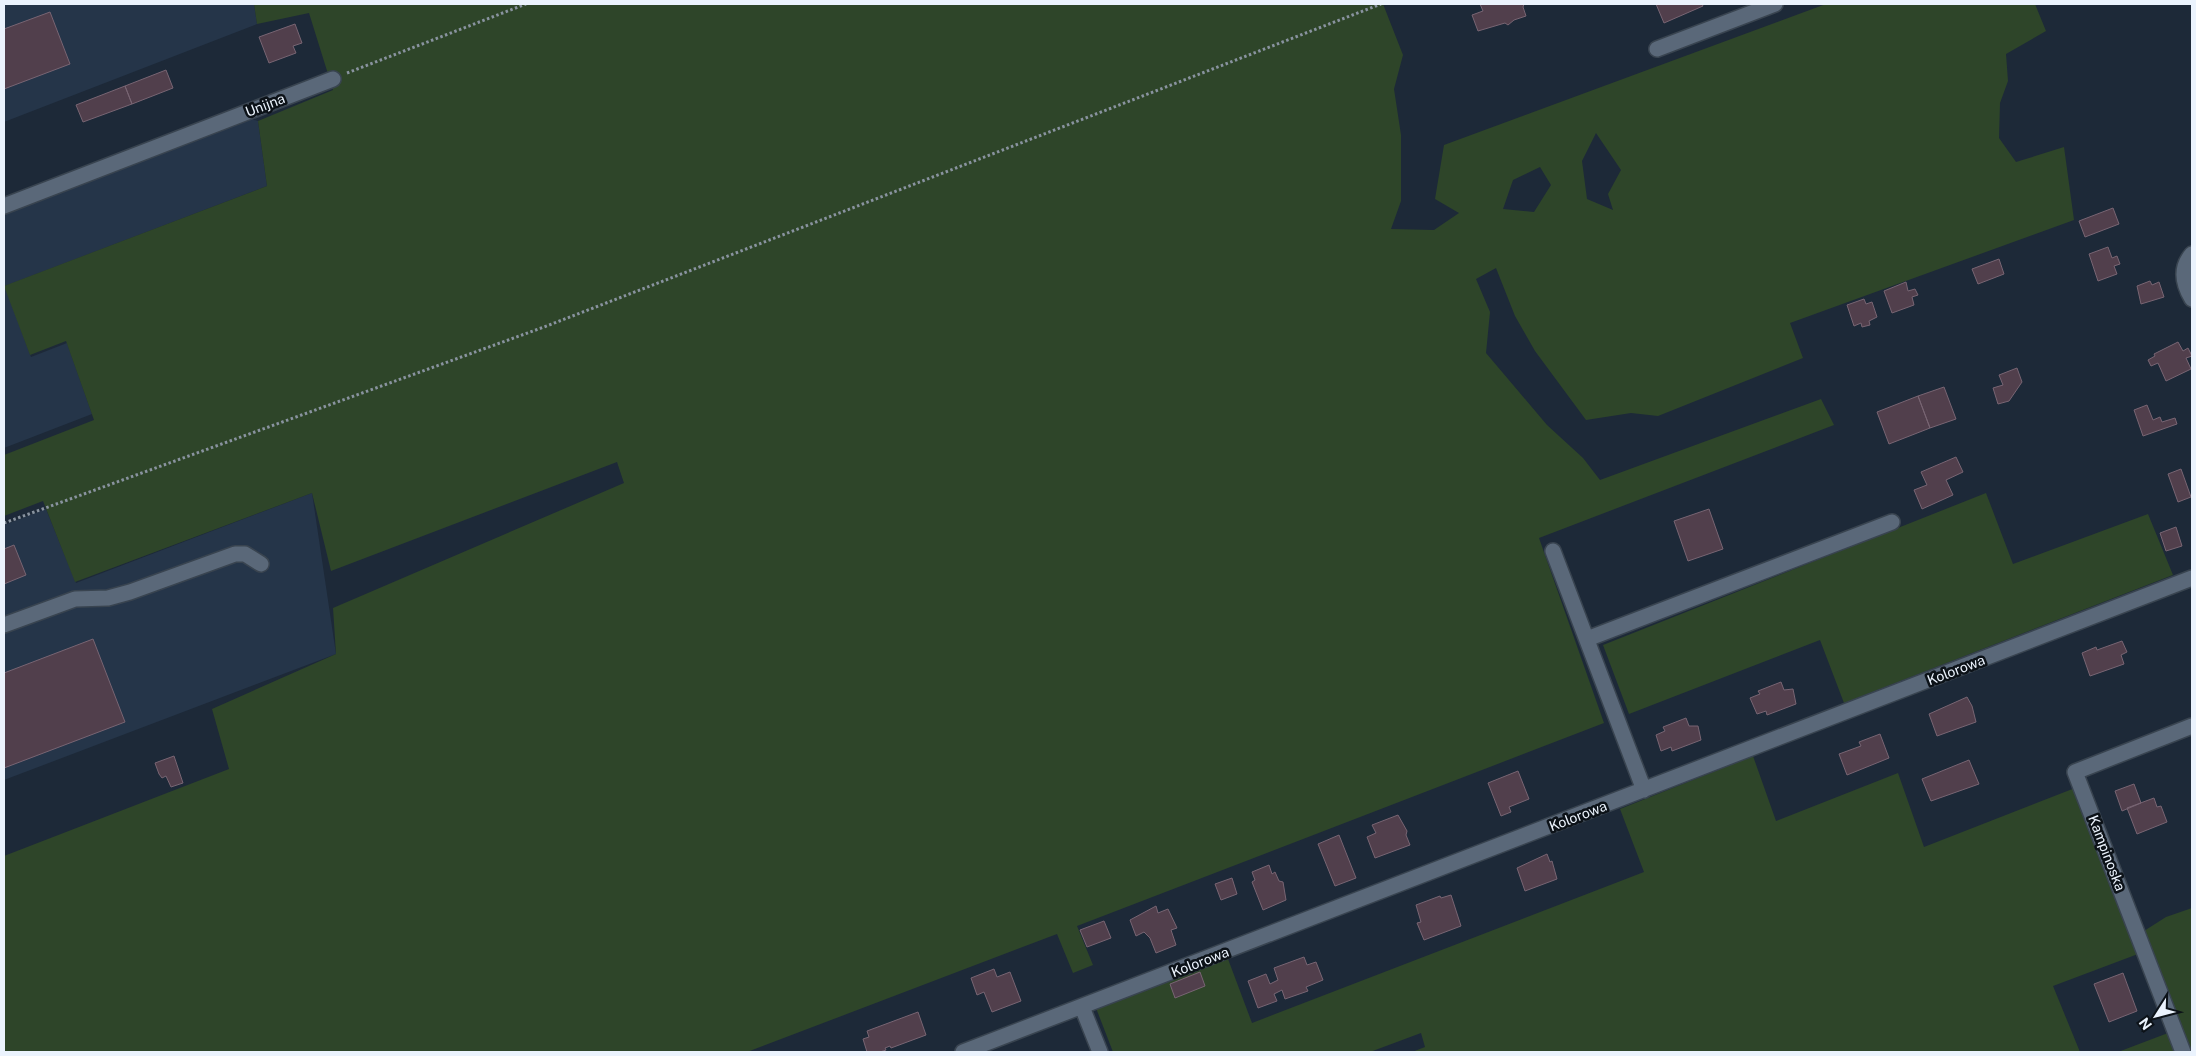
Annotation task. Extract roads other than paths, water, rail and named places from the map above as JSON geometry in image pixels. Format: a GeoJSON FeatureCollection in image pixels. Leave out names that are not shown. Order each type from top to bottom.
{"type":"FeatureCollection","features":[{"type":"Feature","properties":{"kind":"street"},"geometry":{"type":"LineString","coordinates":[[1656,49],[1775,4]]}},
{"type":"Feature","properties":{"kind":"street","name":"Unijna"},"geometry":{"type":"LineString","coordinates":[[4,206],[333,79]]}},
{"type":"Feature","properties":{"kind":"street"},"geometry":{"type":"LineString","coordinates":[[2192,254],[2185,266],[2184,276],[2186,287],[2192,299]]}},
{"type":"Feature","properties":{"kind":"street"},"geometry":{"type":"LineString","coordinates":[[1587,639],[1892,522]]}},
{"type":"Feature","properties":{"kind":"street"},"geometry":{"type":"LineString","coordinates":[[1554,551],[1644,790]]}},
{"type":"Feature","properties":{"kind":"street"},"geometry":{"type":"LineString","coordinates":[[4,625],[75,599],[108,598],[130,592],[234,554],[245,554],[261,564]]}},
{"type":"Feature","properties":{"kind":"street","name":"Kolorowa"},"geometry":{"type":"LineString","coordinates":[[963,1052],[2192,578]]}},
{"type":"Feature","properties":{"kind":"street","name":"Kampinoska"},"geometry":{"type":"LineString","coordinates":[[2183,1052],[2075,772],[2192,726]]}},
{"type":"Feature","properties":{"kind":"street"},"geometry":{"type":"LineString","coordinates":[[1082,1007],[1100,1052]]}}]}
